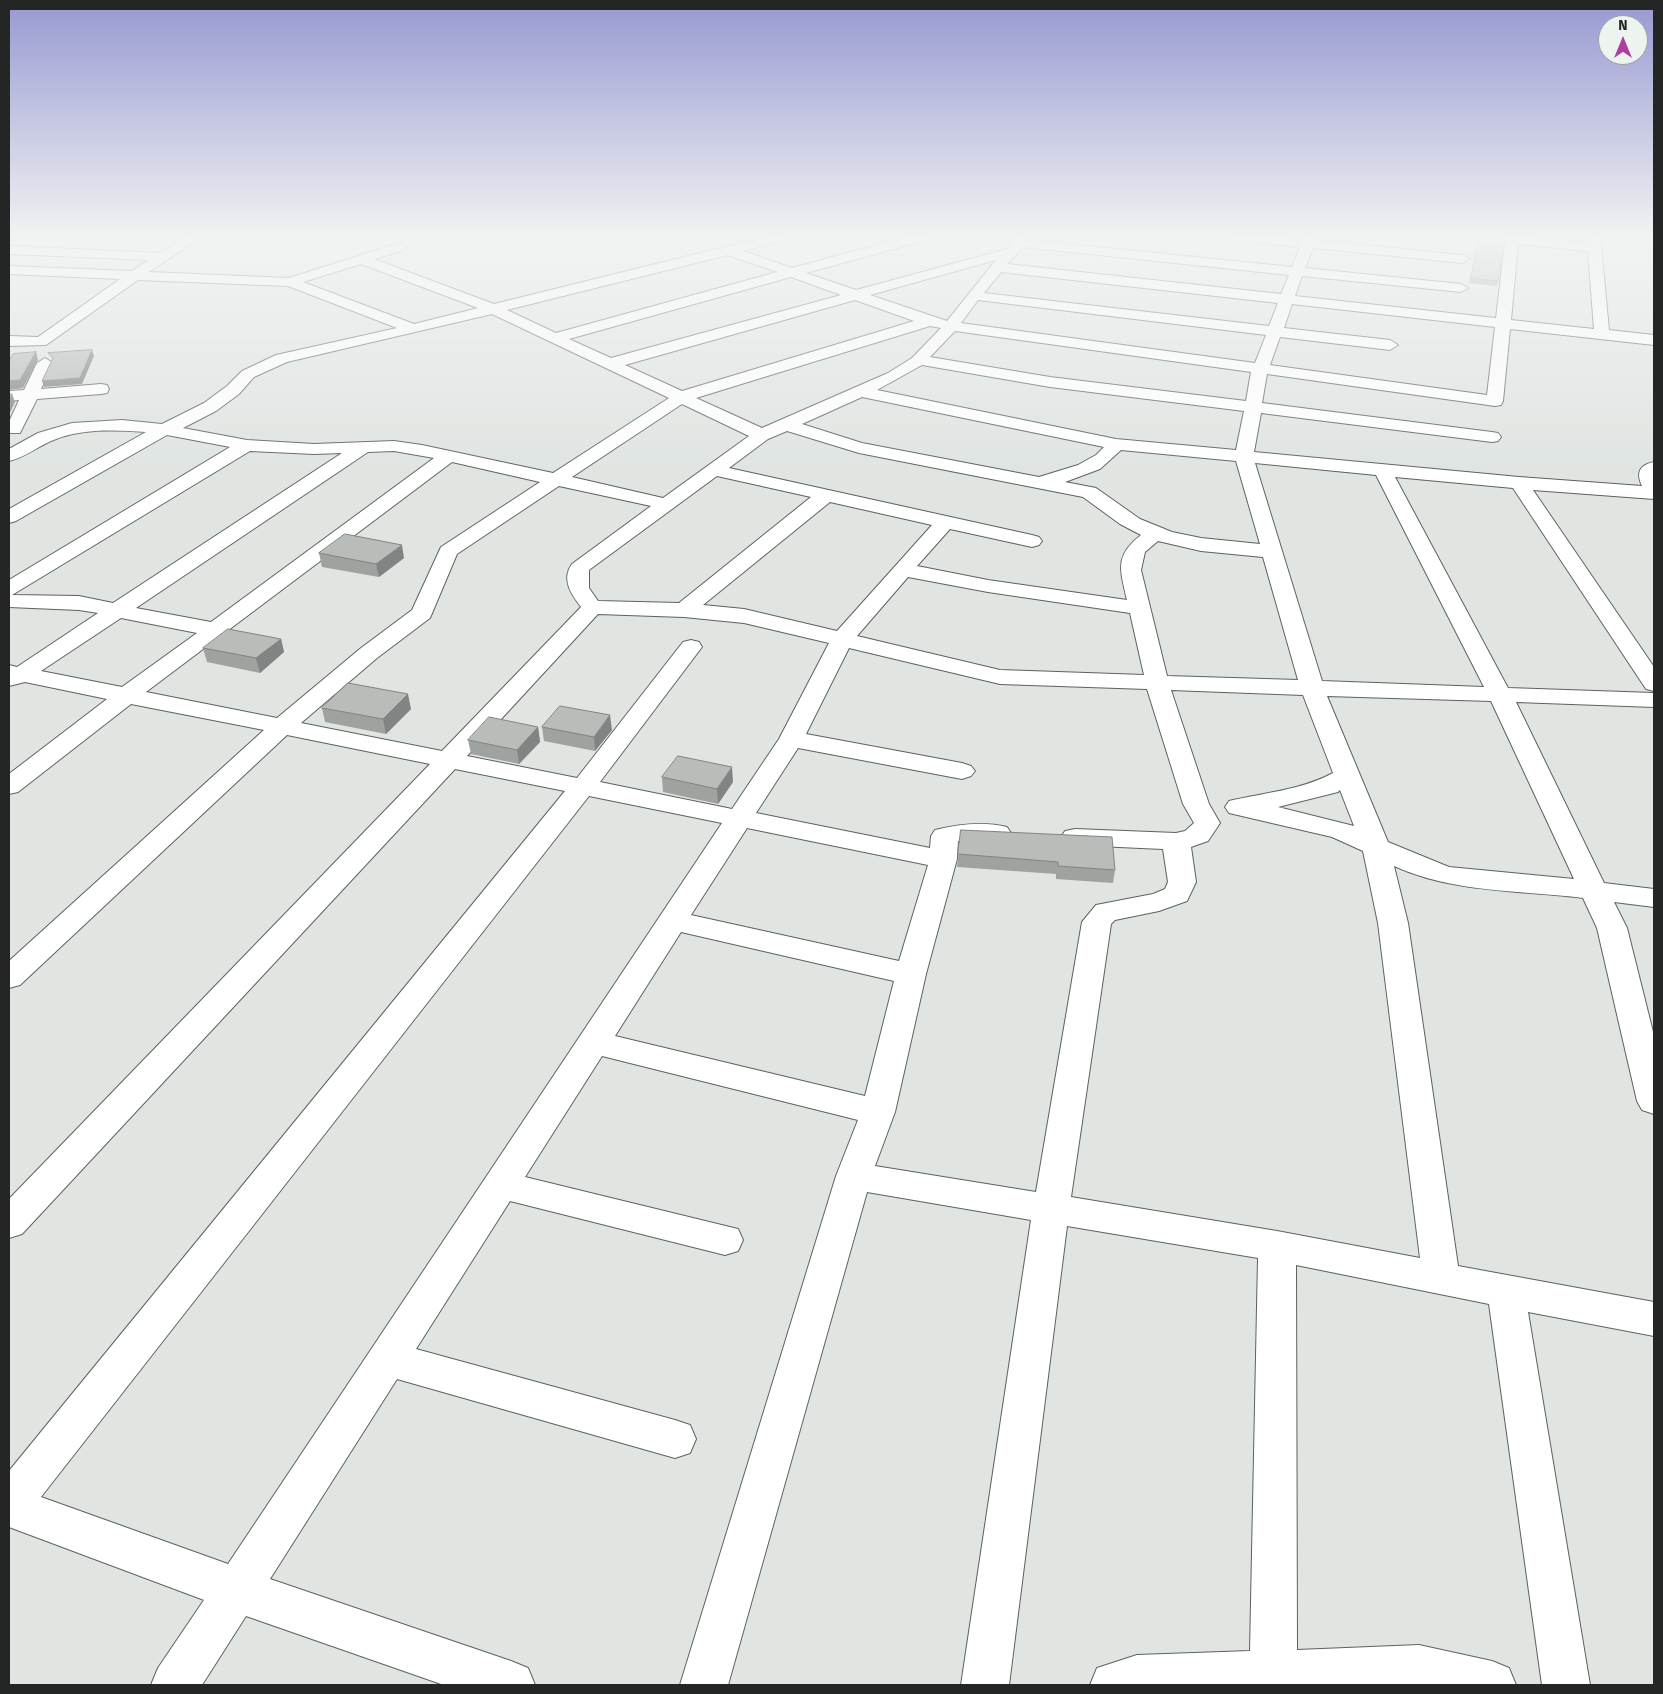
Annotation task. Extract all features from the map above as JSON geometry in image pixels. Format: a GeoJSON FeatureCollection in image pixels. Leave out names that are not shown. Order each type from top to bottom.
{"type":"FeatureCollection","features":[{"type":"Feature","properties":{"kind":"street"},"geometry":{"type":"LineString","coordinates":[[18,356],[80,314]]}},
{"type":"Feature","properties":{"kind":"street"},"geometry":{"type":"LineString","coordinates":[[374,314],[413,329]]}},
{"type":"Feature","properties":{"kind":"street"},"geometry":{"type":"LineString","coordinates":[[9,517],[162,431],[210,407],[232,390],[248,374],[262,366],[282,358],[472,314]]}},
{"type":"Feature","properties":{"kind":"street"},"geometry":{"type":"LineString","coordinates":[[503,314],[762,435]]}},
{"type":"Feature","properties":{"kind":"street"},"geometry":{"type":"LineString","coordinates":[[554,338],[640,314]]}},
{"type":"Feature","properties":{"kind":"street"},"geometry":{"type":"LineString","coordinates":[[610,364],[784,314]]}},
{"type":"Feature","properties":{"kind":"street"},"geometry":{"type":"LineString","coordinates":[[910,314],[940,324],[1260,370],[1495,401]]}},
{"type":"Feature","properties":{"kind":"street"},"geometry":{"type":"LineString","coordinates":[[9,978],[282,727],[369,652],[422,613],[448,551],[681,397],[940,324],[953,314]]}},
{"type":"Feature","properties":{"kind":"street"},"geometry":{"type":"LineString","coordinates":[[1126,314],[1390,345]]}},
{"type":"Feature","properties":{"kind":"street"},"geometry":{"type":"LineString","coordinates":[[1281,314],[1260,370],[1244,456],[1312,688],[1376,847],[1393,922],[1441,1278]]}},
{"type":"Feature","properties":{"kind":"street"},"geometry":{"type":"LineString","coordinates":[[1419,314],[1654,340]]}},
{"type":"Feature","properties":{"kind":"street"},"geometry":{"type":"LineString","coordinates":[[1490,459],[1504,314]]}},
{"type":"Feature","properties":{"kind":"street"},"geometry":{"type":"LineString","coordinates":[[1600,314],[1602,334]]}},
{"type":"Feature","properties":{"kind":"street"},"geometry":{"type":"LineString","coordinates":[[592,607],[578,588],[580,568],[762,435],[787,426],[894,376],[919,360],[940,324]]}},
{"type":"Feature","properties":{"kind":"street"},"geometry":{"type":"LineString","coordinates":[[9,341],[41,342]]}},
{"type":"Feature","properties":{"kind":"street"},"geometry":{"type":"LineString","coordinates":[[919,360],[1050,382],[1253,408],[1490,459],[1519,483],[1654,684]]}},
{"type":"Feature","properties":{"kind":"street"},"geometry":{"type":"LineString","coordinates":[[14,429],[45,363]]}},
{"type":"Feature","properties":{"kind":"street"},"geometry":{"type":"LineString","coordinates":[[9,396],[101,389]]}},
{"type":"Feature","properties":{"kind":"street"},"geometry":{"type":"LineString","coordinates":[[860,392],[1116,444],[1382,469],[1490,459]]}},
{"type":"Feature","properties":{"kind":"street"},"geometry":{"type":"LineString","coordinates":[[9,456],[50,434],[90,425],[115,424],[247,445],[314,449],[394,446],[556,479],[666,504]]}},
{"type":"Feature","properties":{"kind":"street"},"geometry":{"type":"LineString","coordinates":[[787,426],[859,448],[1089,492],[1102,498],[1132,523],[1156,533],[1224,548],[1272,551]]}},
{"type":"Feature","properties":{"kind":"street"},"geometry":{"type":"LineString","coordinates":[[1041,482],[1090,468],[1109,455],[1116,444]]}},
{"type":"Feature","properties":{"kind":"street"},"geometry":{"type":"LineString","coordinates":[[9,589],[247,445]]}},
{"type":"Feature","properties":{"kind":"street"},"geometry":{"type":"LineString","coordinates":[[13,676],[118,610],[364,446]]}},
{"type":"Feature","properties":{"kind":"street"},"geometry":{"type":"LineString","coordinates":[[9,786],[126,696],[448,456]]}},
{"type":"Feature","properties":{"kind":"street"},"geometry":{"type":"LineString","coordinates":[[1519,483],[1654,492],[1648,478],[1649,469],[1654,467]]}},
{"type":"Feature","properties":{"kind":"street"},"geometry":{"type":"LineString","coordinates":[[1382,469],[1500,695],[1612,928],[1654,1101]]}},
{"type":"Feature","properties":{"kind":"street"},"geometry":{"type":"LineString","coordinates":[[714,470],[1032,541]]}},
{"type":"Feature","properties":{"kind":"street"},"geometry":{"type":"LineString","coordinates":[[684,610],[826,495]]}},
{"type":"Feature","properties":{"kind":"street"},"geometry":{"type":"LineString","coordinates":[[175,1685],[791,739],[842,639],[944,522]]}},
{"type":"Feature","properties":{"kind":"street"},"geometry":{"type":"LineString","coordinates":[[1050,836],[1176,841],[1192,839],[1203,833],[1207,823],[1196,804],[1157,682],[1131,570],[1135,550],[1156,533]]}},
{"type":"Feature","properties":{"kind":"street"},"geometry":{"type":"LineString","coordinates":[[902,570],[988,586],[1140,608]]}},
{"type":"Feature","properties":{"kind":"street"},"geometry":{"type":"LineString","coordinates":[[9,601],[79,603],[217,630]]}},
{"type":"Feature","properties":{"kind":"street"},"geometry":{"type":"LineString","coordinates":[[9,1223],[592,607],[684,610],[744,616],[1000,677],[1654,700]]}},
{"type":"Feature","properties":{"kind":"street"},"geometry":{"type":"LineString","coordinates":[[511,1685],[237,1590],[9,1505],[582,788],[691,646]]}},
{"type":"Feature","properties":{"kind":"street"},"geometry":{"type":"LineString","coordinates":[[13,676],[126,696],[738,820],[943,859]]}},
{"type":"Feature","properties":{"kind":"street"},"geometry":{"type":"LineString","coordinates":[[791,739],[962,771]]}},
{"type":"Feature","properties":{"kind":"street"},"geometry":{"type":"LineString","coordinates":[[1238,807],[1268,803],[1329,786],[1347,776]]}},
{"type":"Feature","properties":{"kind":"street"},"geometry":{"type":"LineString","coordinates":[[1196,804],[1238,807],[1285,816],[1342,831],[1424,869],[1447,876],[1594,890],[1654,898]]}},
{"type":"Feature","properties":{"kind":"street"},"geometry":{"type":"LineString","coordinates":[[705,1685],[854,1176],[878,1112],[911,974],[943,859],[945,836],[952,832],[1021,834]]}},
{"type":"Feature","properties":{"kind":"street"},"geometry":{"type":"LineString","coordinates":[[985,1685],[1051,1210],[1097,922],[1106,912],[1159,902],[1177,895],[1182,882],[1176,841]]}},
{"type":"Feature","properties":{"kind":"street"},"geometry":{"type":"LineString","coordinates":[[673,921],[911,974]]}},
{"type":"Feature","properties":{"kind":"street"},"geometry":{"type":"LineString","coordinates":[[594,1042],[878,1112]]}},
{"type":"Feature","properties":{"kind":"street"},"geometry":{"type":"LineString","coordinates":[[854,1176],[1277,1246],[1654,1319]]}},
{"type":"Feature","properties":{"kind":"street"},"geometry":{"type":"LineString","coordinates":[[501,1185],[726,1240]]}},
{"type":"Feature","properties":{"kind":"street"},"geometry":{"type":"LineString","coordinates":[[1273,1680],[1277,1246]]}},
{"type":"Feature","properties":{"kind":"street"},"geometry":{"type":"LineString","coordinates":[[1506,1291],[1566,1685]]}},
{"type":"Feature","properties":{"kind":"street"},"geometry":{"type":"LineString","coordinates":[[388,1359],[675,1439]]}},
{"type":"Feature","properties":{"kind":"street"},"geometry":{"type":"LineString","coordinates":[[1114,1685],[1137,1679],[1273,1680],[1419,1669],[1492,1685]]}},
{"type":"Feature","properties":{"kind":"building"},"geometry":{"type":"Polygon","coordinates":[[[92,350],[80,378],[42,381],[53,358],[48,353],[92,350]]]}},
{"type":"Feature","properties":{"kind":"building"},"geometry":{"type":"Polygon","coordinates":[[[36,352],[20,380],[9,381],[9,361],[13,354],[36,352]]]}},
{"type":"Feature","properties":{"kind":"building"},"geometry":{"type":"Polygon","coordinates":[[[345,534],[402,545],[376,564],[319,553],[345,534]]]}},
{"type":"Feature","properties":{"kind":"building"},"geometry":{"type":"Polygon","coordinates":[[[228,629],[281,639],[256,658],[203,648],[228,629]]]}},
{"type":"Feature","properties":{"kind":"building"},"geometry":{"type":"Polygon","coordinates":[[[348,683],[408,694],[383,719],[322,708],[348,683]]]}},
{"type":"Feature","properties":{"kind":"building"},"geometry":{"type":"Polygon","coordinates":[[[560,706],[610,715],[594,737],[542,727],[560,706]]]}},
{"type":"Feature","properties":{"kind":"building"},"geometry":{"type":"Polygon","coordinates":[[[489,717],[538,727],[517,750],[468,740],[489,717]]]}},
{"type":"Feature","properties":{"kind":"building"},"geometry":{"type":"Polygon","coordinates":[[[678,756],[732,767],[717,789],[662,777],[678,756]]]}},
{"type":"Feature","properties":{"kind":"building"},"geometry":{"type":"Polygon","coordinates":[[[961,830],[1112,837],[1115,870],[1058,866],[1058,862],[958,854],[961,830]]]}}]}
